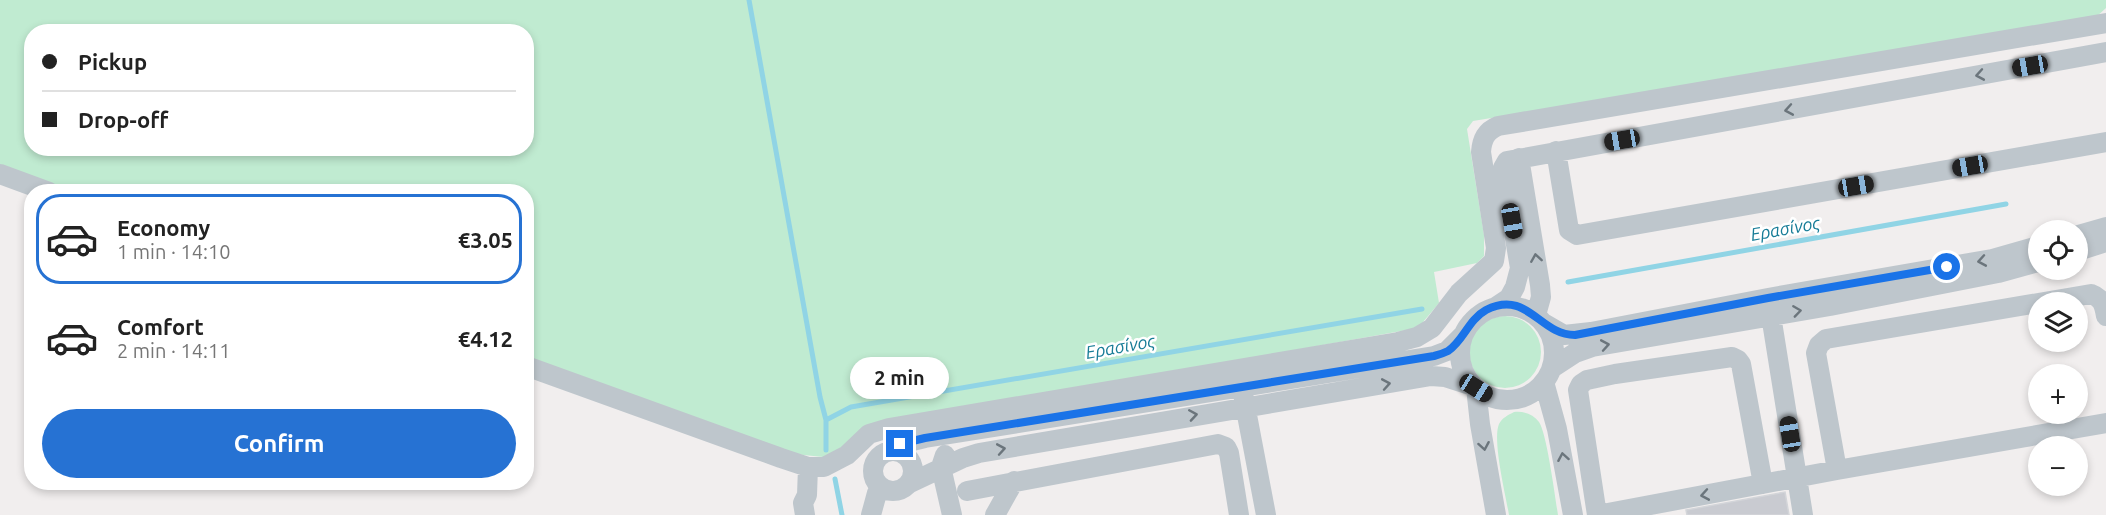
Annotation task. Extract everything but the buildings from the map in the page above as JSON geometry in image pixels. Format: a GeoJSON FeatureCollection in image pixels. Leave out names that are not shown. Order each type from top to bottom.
{"type":"FeatureCollection","features":[{"type":"Feature","properties":{"kind":"street"},"geometry":{"type":"LineString","coordinates":[[534,369],[808,467],[824,467],[847,455],[869,434],[889,428],[1398,342],[1417,337],[1432,328],[1459,293],[1494,261],[1496,248],[1481,152],[1482,140],[1491,129],[2106,23]]}},
{"type":"Feature","properties":{"kind":"street"},"geometry":{"type":"LineString","coordinates":[[2028,249],[1992,259],[1769,306],[1592,347],[1575,353],[1548,375],[1533,392],[1512,400],[1497,399],[1475,387],[1445,377],[1431,376],[979,453],[941,467],[898,490],[886,490],[874,477],[874,464],[882,454],[900,444],[913,441],[1434,356],[1447,351],[1463,335],[1473,319],[1509,298],[1515,286],[1520,268],[1503,168],[1507,161],[2106,52]]}},
{"type":"Feature","properties":{"kind":"street"},"geometry":{"type":"LineString","coordinates":[[1556,151],[1569,230],[1576,234],[2106,142]]}},
{"type":"Feature","properties":{"kind":"street"},"geometry":{"type":"LineString","coordinates":[[1519,158],[1540,285],[1541,320],[1553,341],[1554,350],[1548,375],[1573,515]]}},
{"type":"Feature","properties":{"kind":"street"},"geometry":{"type":"LineString","coordinates":[[0,174],[27,184]]}},
{"type":"Feature","properties":{"kind":"street"},"geometry":{"type":"LineString","coordinates":[[2088,232],[2106,227]]}},
{"type":"Feature","properties":{"kind":"street"},"geometry":{"type":"LineString","coordinates":[[2088,248],[2106,243]]}},
{"type":"Feature","properties":{"kind":"street"},"geometry":{"type":"LineString","coordinates":[[1497,306],[1514,306],[1564,335],[1575,335],[1769,306],[1830,306],[1998,273],[2028,265]]}},
{"type":"Feature","properties":{"kind":"street"},"geometry":{"type":"LineString","coordinates":[[1837,470],[1816,353],[1819,345],[1826,339],[2091,294],[2100,297],[2106,316]]}},
{"type":"Feature","properties":{"kind":"street"},"geometry":{"type":"LineString","coordinates":[[1769,306],[1803,515]]}},
{"type":"Feature","properties":{"kind":"street"},"geometry":{"type":"LineString","coordinates":[[1463,335],[1460,344],[1460,362],[1463,371],[1475,387],[1496,515]]}},
{"type":"Feature","properties":{"kind":"street"},"geometry":{"type":"LineString","coordinates":[[1763,484],[1741,364],[1738,360],[1732,357],[1615,374],[1587,380],[1581,384],[1578,390],[1597,515],[1763,484],[1797,477],[2106,423]]}},
{"type":"Feature","properties":{"kind":"street"},"geometry":{"type":"LineString","coordinates":[[1242,387],[1266,515]]}},
{"type":"Feature","properties":{"kind":"street"},"geometry":{"type":"LineString","coordinates":[[952,515],[941,467],[946,454],[952,447],[992,434],[999,427]]}},
{"type":"Feature","properties":{"kind":"street"},"geometry":{"type":"LineString","coordinates":[[967,491],[1218,444],[1226,447],[1229,453],[1239,515]]}},
{"type":"Feature","properties":{"kind":"street"},"geometry":{"type":"LineString","coordinates":[[888,452],[900,453],[910,461],[913,473],[908,484]]}},
{"type":"Feature","properties":{"kind":"street"},"geometry":{"type":"LineString","coordinates":[[805,515],[803,503],[807,495],[808,467]]}},
{"type":"Feature","properties":{"kind":"street"},"geometry":{"type":"LineString","coordinates":[[995,515],[1014,481]]}},
{"type":"Feature","properties":{"kind":"street"},"geometry":{"type":"LineString","coordinates":[[871,515],[881,487]]}},
{"type":"Feature","properties":{"kind":"green space"},"geometry":{"type":"Polygon","coordinates":[[[0,0],[2106,0],[2106,8],[2095,18],[1473,121],[1467,129],[1484,235],[1484,256],[1477,263],[1434,272],[1439,303],[1418,328],[872,426],[844,447],[823,457],[794,454],[534,361],[534,184],[42,184],[0,169],[0,0]]]}},
{"type":"Feature","properties":{"kind":"green space"},"geometry":{"type":"Polygon","coordinates":[[[1505,316],[1525,322],[1535,332],[1541,352],[1535,372],[1525,382],[1505,388],[1485,382],[1475,372],[1469,352],[1475,332],[1485,322],[1505,316]]]}},
{"type":"Feature","properties":{"kind":"green space"},"geometry":{"type":"Polygon","coordinates":[[[1514,412],[1531,415],[1537,419],[1542,429],[1558,515],[1509,515],[1498,455],[1497,432],[1502,420],[1514,412]]]}},
{"type":"Feature","properties":{"kind":"waterway","name":"Ερασίνος"},"geometry":{"type":"LineString","coordinates":[[749,0],[826,420],[826,450]]}},
{"type":"Feature","properties":{"kind":"waterway","name":"Ερασίνος"},"geometry":{"type":"LineString","coordinates":[[1568,282],[2006,204]]}},
{"type":"Feature","properties":{"kind":"waterway","name":"Ερασίνος"},"geometry":{"type":"LineString","coordinates":[[826,420],[851,407],[1422,309]]}},
{"type":"Feature","properties":{"kind":"waterway","name":"Ερασίνος"},"geometry":{"type":"LineString","coordinates":[[835,479],[842,515]]}},
{"type":"Feature","properties":{"kind":"route"},"geometry":{"type":"LineString","coordinates":[[900,444],[925,438],[1434,356],[1447,351],[1463,335],[1473,319],[1497,306],[1521,308],[1536,315],[1545,324],[1564,335],[1575,335],[1947,267]]}}]}
